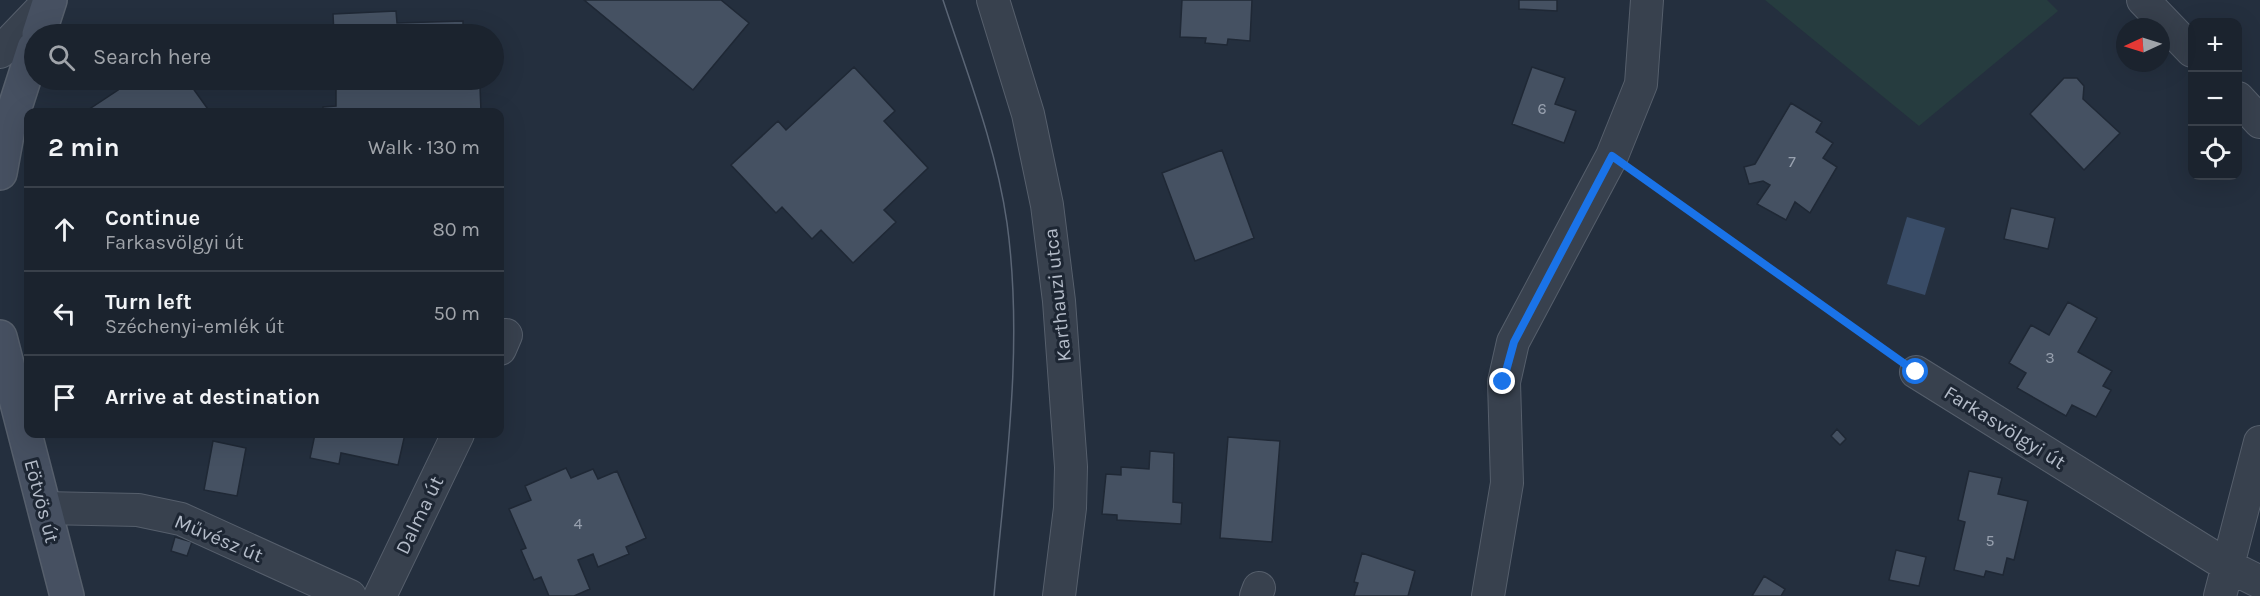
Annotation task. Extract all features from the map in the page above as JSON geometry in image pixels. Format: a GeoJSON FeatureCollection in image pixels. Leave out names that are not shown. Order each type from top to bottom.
{"type":"FeatureCollection","features":[{"type":"Feature","properties":{"kind":"street"},"geometry":{"type":"LineString","coordinates":[[42,24],[50,0]]}},
{"type":"Feature","properties":{"kind":"street"},"geometry":{"type":"LineString","coordinates":[[27,24],[50,0]]}},
{"type":"Feature","properties":{"kind":"street","name":"Karthauzi utca"},"geometry":{"type":"LineString","coordinates":[[993,0],[1028,114],[1047,205],[1059,302],[1071,467],[1070,508],[1059,596]]}},
{"type":"Feature","properties":{"kind":"street"},"geometry":{"type":"LineString","coordinates":[[1488,596],[1507,483],[1503,382],[1514,342],[1612,156],[1641,84],[1647,0]]}},
{"type":"Feature","properties":{"kind":"street"},"geometry":{"type":"LineString","coordinates":[[2143,0],[2188,46]]}},
{"type":"Feature","properties":{"kind":"street"},"geometry":{"type":"LineString","coordinates":[[0,52],[24,27]]}},
{"type":"Feature","properties":{"kind":"street"},"geometry":{"type":"LineString","coordinates":[[0,173],[8,129],[24,79]]}},
{"type":"Feature","properties":{"kind":"street"},"geometry":{"type":"LineString","coordinates":[[2242,102],[2260,122]]}},
{"type":"Feature","properties":{"kind":"street","name":"Eötvös út"},"geometry":{"type":"LineString","coordinates":[[0,337],[24,430]]}},
{"type":"Feature","properties":{"kind":"street","name":"Farkasvölgyi út"},"geometry":{"type":"LineString","coordinates":[[1916,372],[2228,566],[2260,582]]}},
{"type":"Feature","properties":{"kind":"street","name":"Eötvös út"},"geometry":{"type":"LineString","coordinates":[[26,438],[67,596]]}},
{"type":"Feature","properties":{"kind":"street","name":"Dalma út"},"geometry":{"type":"LineString","coordinates":[[380,596],[456,438]]}},
{"type":"Feature","properties":{"kind":"street"},"geometry":{"type":"LineString","coordinates":[[2220,596],[2260,442]]}},
{"type":"Feature","properties":{"kind":"street","name":"Művész út"},"geometry":{"type":"LineString","coordinates":[[44,508],[138,510],[181,519],[350,596]]}},
{"type":"Feature","properties":{"kind":"path"},"geometry":{"type":"LineString","coordinates":[[1612,156],[1916,372]]}},
{"type":"Feature","properties":{"kind":"green space"},"geometry":{"type":"Polygon","coordinates":[[[1765,0],[2047,0],[2058,11],[1919,126],[1765,0]]]}},
{"type":"Feature","properties":{"kind":"water"},"geometry":{"type":"Polygon","coordinates":[[[1907,217],[1945,228],[1925,295],[1887,284],[1907,217]]]}},
{"type":"Feature","properties":{"kind":"building"},"geometry":{"type":"Polygon","coordinates":[[[584,0],[721,0],[749,23],[693,90],[584,0]]]}},
{"type":"Feature","properties":{"kind":"building"},"geometry":{"type":"Polygon","coordinates":[[[1182,0],[1252,0],[1250,41],[1228,39],[1227,45],[1205,43],[1206,38],[1180,37],[1182,0]]]}},
{"type":"Feature","properties":{"kind":"building"},"geometry":{"type":"Polygon","coordinates":[[[1519,0],[1557,0],[1557,11],[1519,9],[1519,0]]]}},
{"type":"Feature","properties":{"kind":"building"},"geometry":{"type":"Polygon","coordinates":[[[396,11],[397,23],[463,21],[463,24],[334,24],[333,14],[396,11]]]}},
{"type":"Feature","properties":{"kind":"building"},"geometry":{"type":"Polygon","coordinates":[[[854,67],[895,111],[884,121],[928,168],[884,210],[896,222],[853,263],[821,230],[812,239],[782,207],[776,213],[731,165],[778,121],[786,130],[854,67]]]}},
{"type":"Feature","properties":{"kind":"building"},"geometry":{"type":"Polygon","coordinates":[[[1532,67],[1565,78],[1555,104],[1576,111],[1564,143],[1512,124],[1532,67]]]}},
{"type":"Feature","properties":{"kind":"building"},"geometry":{"type":"Polygon","coordinates":[[[2064,78],[2077,78],[2084,86],[2083,99],[2120,133],[2084,170],[2030,114],[2064,78]]]}},
{"type":"Feature","properties":{"kind":"building"},"geometry":{"type":"Polygon","coordinates":[[[118,90],[194,90],[207,108],[91,108],[118,90]]]}},
{"type":"Feature","properties":{"kind":"building"},"geometry":{"type":"Polygon","coordinates":[[[336,90],[480,90],[481,108],[323,108],[336,106],[336,90]]]}},
{"type":"Feature","properties":{"kind":"building"},"geometry":{"type":"Polygon","coordinates":[[[1791,103],[1822,122],[1816,132],[1833,143],[1823,158],[1837,167],[1810,213],[1795,202],[1786,220],[1757,204],[1770,185],[1763,181],[1749,184],[1744,167],[1755,164],[1791,103]]]}},
{"type":"Feature","properties":{"kind":"building"},"geometry":{"type":"Polygon","coordinates":[[[1222,150],[1254,238],[1195,261],[1162,173],[1222,150]]]}},
{"type":"Feature","properties":{"kind":"building"},"geometry":{"type":"Polygon","coordinates":[[[2011,208],[2055,218],[2048,249],[2004,239],[2011,208]]]}},
{"type":"Feature","properties":{"kind":"building"},"geometry":{"type":"Polygon","coordinates":[[[2068,302],[2097,318],[2078,352],[2112,371],[2103,386],[2111,390],[2096,417],[2072,405],[2066,416],[2017,388],[2026,373],[2009,363],[2031,325],[2049,335],[2068,302]]]}},
{"type":"Feature","properties":{"kind":"building"},"geometry":{"type":"Polygon","coordinates":[[[1837,429],[1846,439],[1840,445],[1831,436],[1837,429]]]}},
{"type":"Feature","properties":{"kind":"building"},"geometry":{"type":"Polygon","coordinates":[[[1228,437],[1280,441],[1272,542],[1220,538],[1228,437]]]}},
{"type":"Feature","properties":{"kind":"building"},"geometry":{"type":"Polygon","coordinates":[[[314,438],[404,438],[398,465],[341,453],[339,464],[310,458],[314,438]]]}},
{"type":"Feature","properties":{"kind":"building"},"geometry":{"type":"Polygon","coordinates":[[[213,441],[246,448],[237,496],[204,490],[213,441]]]}},
{"type":"Feature","properties":{"kind":"building"},"geometry":{"type":"Polygon","coordinates":[[[1150,451],[1174,453],[1173,502],[1182,503],[1181,524],[1117,520],[1117,515],[1102,514],[1106,474],[1121,475],[1121,467],[1149,469],[1150,451]]]}},
{"type":"Feature","properties":{"kind":"building"},"geometry":{"type":"Polygon","coordinates":[[[566,468],[571,478],[593,469],[598,479],[617,471],[646,538],[626,547],[629,554],[598,567],[593,554],[578,560],[590,589],[574,596],[549,596],[541,577],[534,580],[521,550],[526,548],[509,509],[531,500],[525,486],[566,468]]]}},
{"type":"Feature","properties":{"kind":"building"},"geometry":{"type":"Polygon","coordinates":[[[1969,471],[2002,478],[1998,494],[2028,501],[2014,560],[2007,558],[2003,575],[1986,571],[1984,577],[1954,570],[1965,522],[1958,520],[1969,471]]]}},
{"type":"Feature","properties":{"kind":"building"},"geometry":{"type":"Polygon","coordinates":[[[175,537],[192,542],[187,556],[171,551],[175,537]]]}},
{"type":"Feature","properties":{"kind":"building"},"geometry":{"type":"Polygon","coordinates":[[[1896,550],[1926,557],[1919,586],[1889,580],[1896,550]]]}},
{"type":"Feature","properties":{"kind":"building"},"geometry":{"type":"Polygon","coordinates":[[[1362,553],[1415,571],[1408,596],[1354,596],[1358,583],[1354,582],[1362,553]]]}},
{"type":"Feature","properties":{"kind":"building"},"geometry":{"type":"Polygon","coordinates":[[[1764,576],[1785,589],[1781,596],[1752,596],[1764,576]]]}},
{"type":"Feature","properties":{"kind":"tram line"},"geometry":{"type":"LineString","coordinates":[[943,0],[996,166],[1007,223],[1012,270],[1014,316],[1011,410],[994,596]]}},
{"type":"Feature","properties":{"kind":"route"},"geometry":{"type":"LineString","coordinates":[[1503,382],[1514,342],[1577,218],[1612,156],[1916,372]]}}]}
